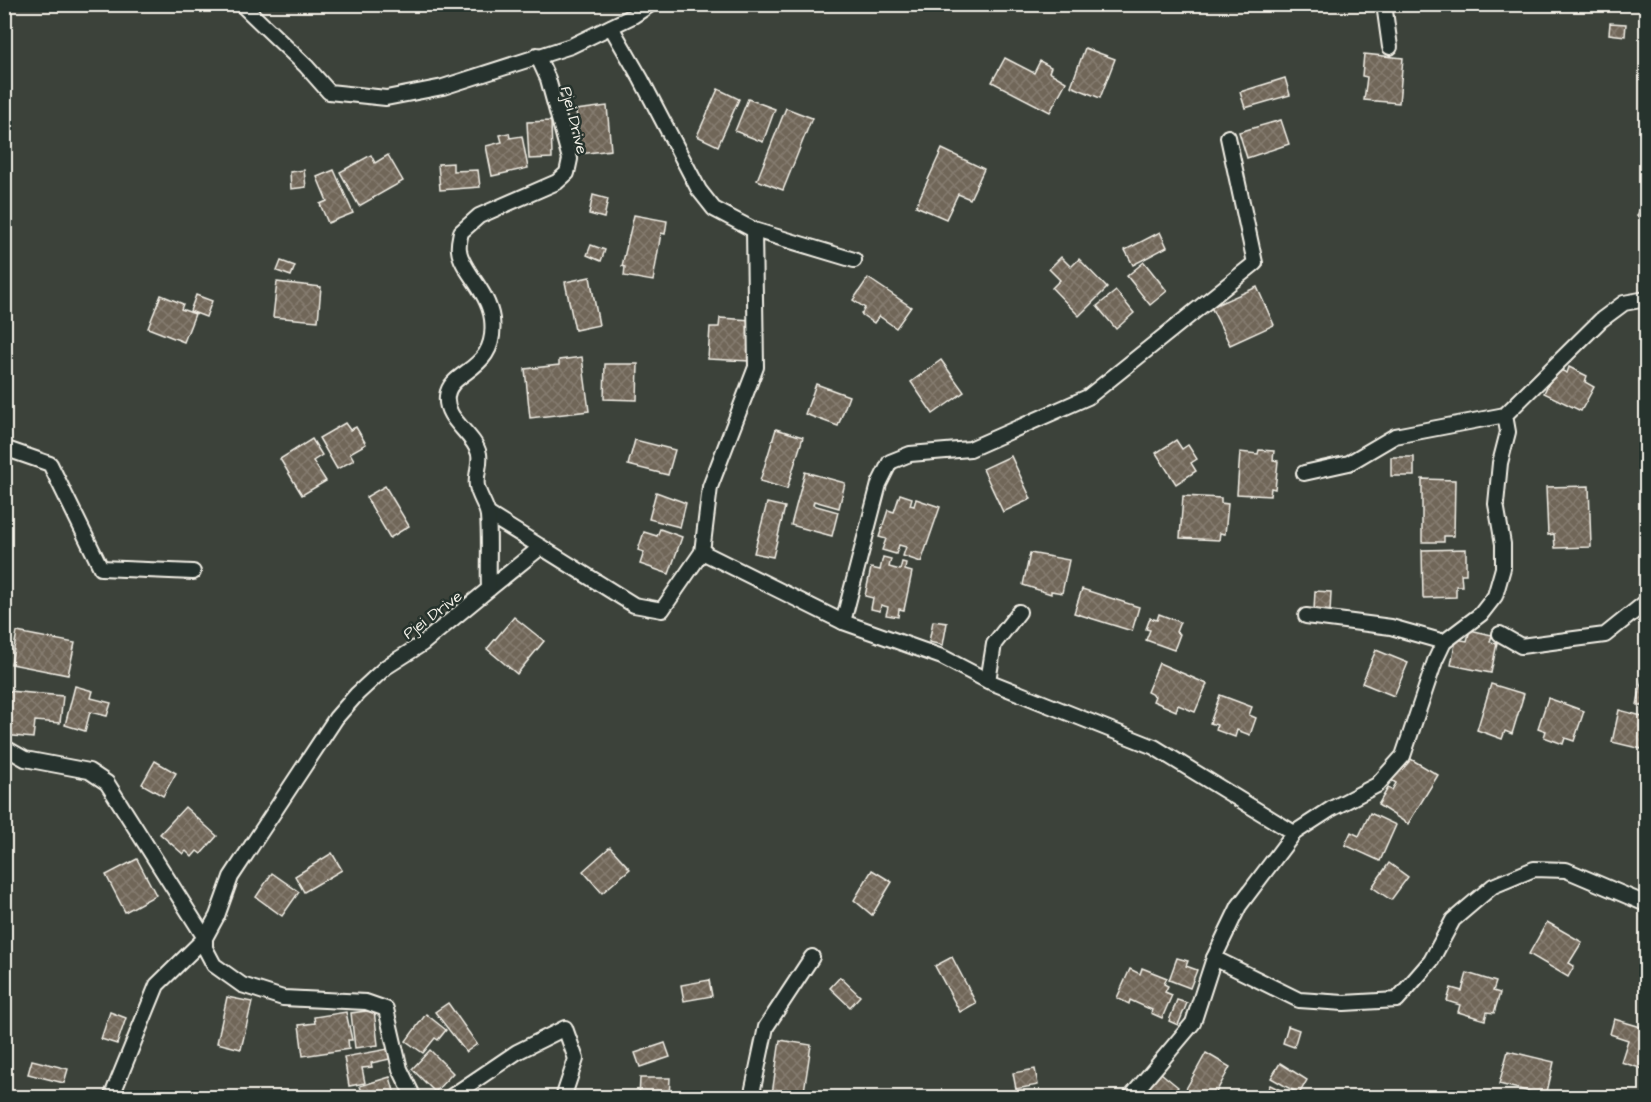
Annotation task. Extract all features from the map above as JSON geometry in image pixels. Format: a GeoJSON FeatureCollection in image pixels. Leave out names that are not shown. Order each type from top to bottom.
{"type":"FeatureCollection","features":[{"type":"Feature","properties":{"kind":"street"},"geometry":{"type":"LineString","coordinates":[[241,4],[306,66],[329,92],[386,98],[443,87],[570,46],[611,27],[651,4]]}},
{"type":"Feature","properties":{"kind":"street"},"geometry":{"type":"LineString","coordinates":[[1384,4],[1390,47]]}},
{"type":"Feature","properties":{"kind":"street"},"geometry":{"type":"LineString","coordinates":[[611,27],[642,79],[699,190],[714,209],[754,230],[854,260]]}},
{"type":"Feature","properties":{"kind":"street","name":"Pjei Drive"},"geometry":{"type":"LineString","coordinates":[[111,1098],[157,985],[205,938],[217,916],[231,877],[336,718],[357,694],[386,668],[468,609],[489,589],[488,514],[477,486],[479,454],[447,407],[447,393],[456,380],[486,355],[492,337],[491,316],[482,287],[462,261],[459,249],[461,232],[479,216],[557,182],[567,173],[570,159],[548,79],[537,55]]}},
{"type":"Feature","properties":{"kind":"street"},"geometry":{"type":"LineString","coordinates":[[843,622],[879,484],[890,462],[910,454],[970,448],[1088,398],[1255,263],[1228,137]]}},
{"type":"Feature","properties":{"kind":"street"},"geometry":{"type":"LineString","coordinates":[[488,514],[634,605],[662,610],[702,552],[710,487],[756,367],[754,230]]}},
{"type":"Feature","properties":{"kind":"street"},"geometry":{"type":"LineString","coordinates":[[1304,474],[1349,463],[1395,436],[1505,415],[1601,320],[1624,303],[1647,299]]}},
{"type":"Feature","properties":{"kind":"street"},"geometry":{"type":"LineString","coordinates":[[1130,1098],[1193,1023],[1214,958],[1239,906],[1294,833],[1331,809],[1377,785],[1403,756],[1435,661],[1444,642],[1481,614],[1496,596],[1503,568],[1503,544],[1496,504],[1500,463],[1508,432],[1505,415]]}},
{"type":"Feature","properties":{"kind":"street"},"geometry":{"type":"LineString","coordinates":[[4,448],[50,464],[100,568],[192,572]]}},
{"type":"Feature","properties":{"kind":"street"},"geometry":{"type":"LineString","coordinates":[[489,589],[541,547]]}},
{"type":"Feature","properties":{"kind":"street"},"geometry":{"type":"LineString","coordinates":[[702,552],[843,622],[942,657],[988,681],[1154,747],[1223,787],[1294,833]]}},
{"type":"Feature","properties":{"kind":"street"},"geometry":{"type":"LineString","coordinates":[[1500,634],[1521,646],[1605,635],[1647,602]]}},
{"type":"Feature","properties":{"kind":"street"},"geometry":{"type":"LineString","coordinates":[[988,681],[994,644],[1019,612]]}},
{"type":"Feature","properties":{"kind":"street"},"geometry":{"type":"LineString","coordinates":[[1306,616],[1391,627],[1444,642]]}},
{"type":"Feature","properties":{"kind":"street"},"geometry":{"type":"LineString","coordinates":[[4,747],[25,759],[89,771],[107,783],[205,938],[205,948],[214,964],[242,986],[283,998],[366,1002],[386,1008],[400,1069],[414,1098]]}},
{"type":"Feature","properties":{"kind":"street"},"geometry":{"type":"LineString","coordinates":[[1214,958],[1299,1000],[1344,1003],[1397,1000],[1431,961],[1453,920],[1493,886],[1534,869],[1566,870],[1647,904]]}},
{"type":"Feature","properties":{"kind":"street"},"geometry":{"type":"LineString","coordinates":[[751,1098],[766,1027],[812,957]]}},
{"type":"Feature","properties":{"kind":"street"},"geometry":{"type":"LineString","coordinates":[[449,1098],[518,1052],[565,1028],[576,1059],[563,1098]]}},
{"type":"Feature","properties":{"kind":"building"},"geometry":{"type":"Polygon","coordinates":[[[1610,23],[1626,24],[1625,36],[1609,34],[1610,23]]]}},
{"type":"Feature","properties":{"kind":"building"},"geometry":{"type":"Polygon","coordinates":[[[1085,48],[1115,59],[1100,98],[1071,86],[1085,48]]]}},
{"type":"Feature","properties":{"kind":"building"},"geometry":{"type":"Polygon","coordinates":[[[1364,54],[1403,58],[1399,103],[1364,100],[1367,77],[1362,76],[1364,54]]]}},
{"type":"Feature","properties":{"kind":"building"},"geometry":{"type":"Polygon","coordinates":[[[1005,58],[1034,73],[1040,61],[1051,67],[1049,72],[1066,82],[1050,112],[992,82],[1005,58]]]}},
{"type":"Feature","properties":{"kind":"building"},"geometry":{"type":"Polygon","coordinates":[[[1285,78],[1290,95],[1245,108],[1240,92],[1285,78]]]}},
{"type":"Feature","properties":{"kind":"building"},"geometry":{"type":"Polygon","coordinates":[[[718,89],[739,99],[718,146],[697,136],[718,89]]]}},
{"type":"Feature","properties":{"kind":"building"},"geometry":{"type":"Polygon","coordinates":[[[748,99],[775,109],[763,142],[735,131],[748,99]]]}},
{"type":"Feature","properties":{"kind":"building"},"geometry":{"type":"Polygon","coordinates":[[[607,106],[611,150],[580,154],[576,110],[607,106]]]}},
{"type":"Feature","properties":{"kind":"building"},"geometry":{"type":"Polygon","coordinates":[[[786,108],[812,118],[783,190],[757,180],[786,108]]]}},
{"type":"Feature","properties":{"kind":"building"},"geometry":{"type":"Polygon","coordinates":[[[1281,120],[1289,144],[1247,158],[1239,132],[1281,120]]]}},
{"type":"Feature","properties":{"kind":"building"},"geometry":{"type":"Polygon","coordinates":[[[551,121],[552,158],[529,159],[527,122],[551,121]]]}},
{"type":"Feature","properties":{"kind":"building"},"geometry":{"type":"Polygon","coordinates":[[[509,133],[510,138],[522,136],[528,168],[492,176],[486,146],[502,142],[500,135],[509,133]]]}},
{"type":"Feature","properties":{"kind":"building"},"geometry":{"type":"Polygon","coordinates":[[[942,149],[984,169],[970,199],[958,194],[946,219],[916,206],[942,149]]]}},
{"type":"Feature","properties":{"kind":"building"},"geometry":{"type":"Polygon","coordinates":[[[371,155],[375,163],[388,155],[403,181],[359,206],[340,172],[371,155]]]}},
{"type":"Feature","properties":{"kind":"building"},"geometry":{"type":"Polygon","coordinates":[[[453,163],[453,171],[478,170],[480,187],[440,190],[438,164],[453,163]]]}},
{"type":"Feature","properties":{"kind":"building"},"geometry":{"type":"Polygon","coordinates":[[[304,170],[306,187],[291,189],[290,172],[304,170]]]}},
{"type":"Feature","properties":{"kind":"building"},"geometry":{"type":"Polygon","coordinates":[[[334,170],[353,213],[328,223],[320,204],[327,201],[317,177],[334,170]]]}},
{"type":"Feature","properties":{"kind":"building"},"geometry":{"type":"Polygon","coordinates":[[[593,195],[608,199],[604,218],[589,214],[593,195]]]}},
{"type":"Feature","properties":{"kind":"building"},"geometry":{"type":"Polygon","coordinates":[[[1644,200],[1646,201],[1646,220],[1637,216],[1644,200]]]}},
{"type":"Feature","properties":{"kind":"building"},"geometry":{"type":"Polygon","coordinates":[[[634,215],[667,221],[665,234],[661,233],[653,281],[624,276],[625,267],[622,266],[634,215]]]}},
{"type":"Feature","properties":{"kind":"building"},"geometry":{"type":"Polygon","coordinates":[[[1160,232],[1167,247],[1133,265],[1125,250],[1160,232]]]}},
{"type":"Feature","properties":{"kind":"building"},"geometry":{"type":"Polygon","coordinates":[[[591,245],[605,250],[601,261],[587,255],[591,245]]]}},
{"type":"Feature","properties":{"kind":"building"},"geometry":{"type":"Polygon","coordinates":[[[1061,257],[1071,267],[1079,259],[1107,288],[1079,316],[1052,288],[1060,280],[1049,269],[1061,257]]]}},
{"type":"Feature","properties":{"kind":"building"},"geometry":{"type":"Polygon","coordinates":[[[281,261],[295,266],[291,276],[277,271],[281,261]]]}},
{"type":"Feature","properties":{"kind":"building"},"geometry":{"type":"Polygon","coordinates":[[[1144,262],[1167,291],[1150,305],[1127,276],[1144,262]]]}},
{"type":"Feature","properties":{"kind":"building"},"geometry":{"type":"Polygon","coordinates":[[[590,277],[599,325],[575,330],[565,282],[590,277]]]}},
{"type":"Feature","properties":{"kind":"building"},"geometry":{"type":"Polygon","coordinates":[[[868,278],[911,307],[896,328],[879,316],[874,323],[861,314],[865,308],[853,300],[868,278]]]}},
{"type":"Feature","properties":{"kind":"building"},"geometry":{"type":"Polygon","coordinates":[[[277,282],[321,287],[318,321],[273,317],[277,282]]]}},
{"type":"Feature","properties":{"kind":"building"},"geometry":{"type":"Polygon","coordinates":[[[1257,287],[1274,325],[1230,345],[1211,307],[1257,287]]]}},
{"type":"Feature","properties":{"kind":"building"},"geometry":{"type":"Polygon","coordinates":[[[1116,291],[1134,313],[1116,329],[1097,306],[1116,291]]]}},
{"type":"Feature","properties":{"kind":"building"},"geometry":{"type":"Polygon","coordinates":[[[161,295],[183,304],[181,309],[195,314],[184,342],[148,328],[161,295]]]}},
{"type":"Feature","properties":{"kind":"building"},"geometry":{"type":"Polygon","coordinates":[[[196,295],[212,301],[206,317],[190,311],[196,295]]]}},
{"type":"Feature","properties":{"kind":"building"},"geometry":{"type":"Polygon","coordinates":[[[720,318],[752,320],[750,361],[708,359],[710,327],[719,327],[720,318]]]}},
{"type":"Feature","properties":{"kind":"building"},"geometry":{"type":"Polygon","coordinates":[[[582,357],[589,411],[530,418],[525,369],[559,365],[559,360],[582,357]]]}},
{"type":"Feature","properties":{"kind":"building"},"geometry":{"type":"Polygon","coordinates":[[[941,360],[964,392],[933,414],[911,382],[941,360]]]}},
{"type":"Feature","properties":{"kind":"building"},"geometry":{"type":"Polygon","coordinates":[[[605,364],[638,364],[637,400],[604,399],[605,364]]]}},
{"type":"Feature","properties":{"kind":"building"},"geometry":{"type":"Polygon","coordinates":[[[1569,367],[1587,376],[1585,382],[1594,387],[1581,411],[1544,393],[1556,368],[1567,373],[1569,367]]]}},
{"type":"Feature","properties":{"kind":"building"},"geometry":{"type":"Polygon","coordinates":[[[816,384],[849,396],[838,426],[805,414],[816,384]]]}},
{"type":"Feature","properties":{"kind":"building"},"geometry":{"type":"Polygon","coordinates":[[[345,423],[350,430],[356,427],[366,444],[350,453],[354,460],[337,469],[319,438],[345,423]]]}},
{"type":"Feature","properties":{"kind":"building"},"geometry":{"type":"Polygon","coordinates":[[[776,429],[803,437],[787,489],[760,481],[776,429]]]}},
{"type":"Feature","properties":{"kind":"building"},"geometry":{"type":"Polygon","coordinates":[[[312,439],[322,455],[313,461],[326,481],[302,495],[280,459],[312,439]]]}},
{"type":"Feature","properties":{"kind":"building"},"geometry":{"type":"Polygon","coordinates":[[[635,440],[675,450],[668,475],[628,465],[635,440]]]}},
{"type":"Feature","properties":{"kind":"building"},"geometry":{"type":"Polygon","coordinates":[[[1176,440],[1182,449],[1188,445],[1197,459],[1191,463],[1196,471],[1176,484],[1156,453],[1176,440]]]}},
{"type":"Feature","properties":{"kind":"building"},"geometry":{"type":"Polygon","coordinates":[[[1259,450],[1274,451],[1273,460],[1278,461],[1275,489],[1271,488],[1270,496],[1237,494],[1240,452],[1258,454],[1259,450]]]}},
{"type":"Feature","properties":{"kind":"building"},"geometry":{"type":"Polygon","coordinates":[[[1011,456],[1031,499],[1003,512],[983,469],[1011,456]]]}},
{"type":"Feature","properties":{"kind":"building"},"geometry":{"type":"Polygon","coordinates":[[[1391,457],[1414,457],[1414,476],[1391,476],[1391,457]]]}},
{"type":"Feature","properties":{"kind":"building"},"geometry":{"type":"Polygon","coordinates":[[[805,472],[845,483],[839,508],[814,501],[813,505],[838,512],[832,536],[791,525],[805,472]]]}},
{"type":"Feature","properties":{"kind":"building"},"geometry":{"type":"Polygon","coordinates":[[[1422,479],[1455,480],[1454,536],[1444,536],[1444,542],[1422,542],[1422,479]]]}},
{"type":"Feature","properties":{"kind":"building"},"geometry":{"type":"Polygon","coordinates":[[[385,486],[409,526],[390,538],[366,497],[385,486]]]}},
{"type":"Feature","properties":{"kind":"building"},"geometry":{"type":"Polygon","coordinates":[[[1589,486],[1591,547],[1555,548],[1554,534],[1548,535],[1546,487],[1589,486]]]}},
{"type":"Feature","properties":{"kind":"building"},"geometry":{"type":"Polygon","coordinates":[[[656,492],[686,503],[680,527],[649,519],[656,492]]]}},
{"type":"Feature","properties":{"kind":"building"},"geometry":{"type":"Polygon","coordinates":[[[900,494],[912,498],[910,505],[914,506],[916,499],[940,507],[921,562],[903,556],[906,547],[899,545],[896,554],[882,550],[886,539],[879,537],[888,510],[894,512],[900,494]]]}},
{"type":"Feature","properties":{"kind":"building"},"geometry":{"type":"Polygon","coordinates":[[[1183,496],[1221,498],[1221,503],[1228,504],[1225,534],[1220,533],[1219,540],[1180,538],[1183,496]]]}},
{"type":"Feature","properties":{"kind":"building"},"geometry":{"type":"Polygon","coordinates":[[[767,503],[785,507],[773,557],[754,553],[767,503]]]}},
{"type":"Feature","properties":{"kind":"building"},"geometry":{"type":"Polygon","coordinates":[[[660,529],[682,537],[669,574],[640,564],[644,552],[638,550],[644,532],[657,536],[660,529]]]}},
{"type":"Feature","properties":{"kind":"building"},"geometry":{"type":"Polygon","coordinates":[[[1466,549],[1466,574],[1461,574],[1462,586],[1456,586],[1456,597],[1423,598],[1422,550],[1466,549]]]}},
{"type":"Feature","properties":{"kind":"building"},"geometry":{"type":"Polygon","coordinates":[[[1030,553],[1069,560],[1062,593],[1051,591],[1051,594],[1023,585],[1030,553]]]}},
{"type":"Feature","properties":{"kind":"building"},"geometry":{"type":"Polygon","coordinates":[[[883,557],[891,559],[889,567],[900,570],[902,562],[906,563],[905,570],[912,572],[904,610],[899,609],[898,617],[886,615],[888,607],[881,605],[880,611],[871,609],[873,598],[865,596],[871,568],[880,570],[883,557]]]}},
{"type":"Feature","properties":{"kind":"building"},"geometry":{"type":"Polygon","coordinates":[[[1082,589],[1139,607],[1132,631],[1074,613],[1082,589]]]}},
{"type":"Feature","properties":{"kind":"building"},"geometry":{"type":"Polygon","coordinates":[[[1315,591],[1331,592],[1330,612],[1314,610],[1315,591]]]}},
{"type":"Feature","properties":{"kind":"building"},"geometry":{"type":"Polygon","coordinates":[[[1159,614],[1180,622],[1176,632],[1180,634],[1174,650],[1146,640],[1150,630],[1146,629],[1150,618],[1157,620],[1159,614]]]}},
{"type":"Feature","properties":{"kind":"building"},"geometry":{"type":"Polygon","coordinates":[[[514,617],[544,641],[517,674],[487,649],[514,617]]]}},
{"type":"Feature","properties":{"kind":"building"},"geometry":{"type":"Polygon","coordinates":[[[933,621],[947,623],[943,645],[929,642],[933,621]]]}},
{"type":"Feature","properties":{"kind":"building"},"geometry":{"type":"Polygon","coordinates":[[[1470,630],[1492,635],[1490,642],[1497,643],[1491,673],[1451,665],[1456,639],[1467,641],[1470,630]]]}},
{"type":"Feature","properties":{"kind":"building"},"geometry":{"type":"Polygon","coordinates":[[[17,632],[75,643],[68,675],[11,664],[17,632]]]}},
{"type":"Feature","properties":{"kind":"building"},"geometry":{"type":"Polygon","coordinates":[[[1376,650],[1408,663],[1394,696],[1362,683],[1376,650]]]}},
{"type":"Feature","properties":{"kind":"building"},"geometry":{"type":"Polygon","coordinates":[[[1159,663],[1207,684],[1195,712],[1178,705],[1176,711],[1153,701],[1155,696],[1147,692],[1159,663]]]}},
{"type":"Feature","properties":{"kind":"building"},"geometry":{"type":"Polygon","coordinates":[[[1642,680],[1646,681],[1646,707],[1637,705],[1642,680]]]}},
{"type":"Feature","properties":{"kind":"building"},"geometry":{"type":"Polygon","coordinates":[[[1491,684],[1524,694],[1512,734],[1505,731],[1502,739],[1477,730],[1491,684]]]}},
{"type":"Feature","properties":{"kind":"building"},"geometry":{"type":"Polygon","coordinates":[[[75,686],[93,691],[91,698],[111,703],[107,716],[90,712],[85,731],[65,725],[75,686]]]}},
{"type":"Feature","properties":{"kind":"building"},"geometry":{"type":"Polygon","coordinates":[[[9,691],[63,696],[60,723],[35,721],[33,738],[4,735],[9,691]]]}},
{"type":"Feature","properties":{"kind":"building"},"geometry":{"type":"Polygon","coordinates":[[[1220,695],[1252,707],[1249,715],[1256,718],[1250,735],[1237,730],[1235,737],[1216,730],[1217,725],[1210,723],[1220,695]]]}},
{"type":"Feature","properties":{"kind":"building"},"geometry":{"type":"Polygon","coordinates":[[[1548,698],[1584,711],[1574,741],[1565,738],[1563,744],[1544,737],[1546,731],[1538,728],[1548,698]]]}},
{"type":"Feature","properties":{"kind":"building"},"geometry":{"type":"Polygon","coordinates":[[[1619,710],[1646,717],[1646,750],[1612,742],[1619,710]]]}},
{"type":"Feature","properties":{"kind":"building"},"geometry":{"type":"Polygon","coordinates":[[[1409,758],[1438,775],[1408,824],[1378,805],[1388,788],[1392,790],[1396,783],[1391,780],[1400,764],[1404,766],[1409,758]]]}},
{"type":"Feature","properties":{"kind":"building"},"geometry":{"type":"Polygon","coordinates":[[[155,761],[176,773],[163,796],[142,784],[155,761]]]}},
{"type":"Feature","properties":{"kind":"building"},"geometry":{"type":"Polygon","coordinates":[[[185,807],[217,836],[201,854],[197,851],[192,857],[186,851],[183,854],[160,834],[185,807]]]}},
{"type":"Feature","properties":{"kind":"building"},"geometry":{"type":"Polygon","coordinates":[[[1370,813],[1396,825],[1380,861],[1345,845],[1351,832],[1359,836],[1370,813]]]}},
{"type":"Feature","properties":{"kind":"building"},"geometry":{"type":"Polygon","coordinates":[[[610,847],[630,869],[602,893],[583,871],[610,847]]]}},
{"type":"Feature","properties":{"kind":"building"},"geometry":{"type":"Polygon","coordinates":[[[332,853],[342,870],[304,892],[295,876],[332,853]]]}},
{"type":"Feature","properties":{"kind":"building"},"geometry":{"type":"Polygon","coordinates":[[[137,859],[156,895],[125,912],[106,875],[137,859]]]}},
{"type":"Feature","properties":{"kind":"building"},"geometry":{"type":"Polygon","coordinates":[[[1389,863],[1408,877],[1391,900],[1372,887],[1389,863]]]}},
{"type":"Feature","properties":{"kind":"building"},"geometry":{"type":"Polygon","coordinates":[[[872,870],[892,882],[872,915],[854,900],[872,870]]]}},
{"type":"Feature","properties":{"kind":"building"},"geometry":{"type":"Polygon","coordinates":[[[272,873],[299,892],[282,916],[256,897],[272,873]]]}},
{"type":"Feature","properties":{"kind":"building"},"geometry":{"type":"Polygon","coordinates":[[[1547,922],[1582,942],[1569,963],[1574,966],[1568,977],[1529,954],[1547,922]]]}},
{"type":"Feature","properties":{"kind":"building"},"geometry":{"type":"Polygon","coordinates":[[[952,957],[976,1003],[960,1012],[935,966],[952,957]]]}},
{"type":"Feature","properties":{"kind":"building"},"geometry":{"type":"Polygon","coordinates":[[[1177,958],[1188,961],[1186,966],[1197,970],[1190,988],[1169,980],[1177,958]]]}},
{"type":"Feature","properties":{"kind":"building"},"geometry":{"type":"Polygon","coordinates":[[[1142,968],[1167,978],[1164,984],[1168,986],[1165,992],[1172,995],[1162,1018],[1151,1013],[1152,1010],[1130,1000],[1129,1004],[1117,998],[1130,969],[1140,974],[1142,968]]]}},
{"type":"Feature","properties":{"kind":"building"},"geometry":{"type":"Polygon","coordinates":[[[1467,973],[1496,982],[1493,991],[1500,993],[1494,1013],[1487,1012],[1485,1020],[1458,1012],[1460,1005],[1447,1001],[1451,988],[1462,991],[1467,973]]]}},
{"type":"Feature","properties":{"kind":"building"},"geometry":{"type":"Polygon","coordinates":[[[840,977],[860,996],[850,1007],[830,988],[840,977]]]}},
{"type":"Feature","properties":{"kind":"building"},"geometry":{"type":"Polygon","coordinates":[[[709,980],[712,996],[684,1001],[681,985],[709,980]]]}},
{"type":"Feature","properties":{"kind":"building"},"geometry":{"type":"Polygon","coordinates":[[[227,997],[252,1002],[241,1049],[217,1043],[227,997]]]}},
{"type":"Feature","properties":{"kind":"building"},"geometry":{"type":"Polygon","coordinates":[[[1177,1000],[1187,1003],[1178,1025],[1169,1021],[1177,1000]]]}},
{"type":"Feature","properties":{"kind":"building"},"geometry":{"type":"Polygon","coordinates":[[[448,1003],[477,1044],[466,1052],[435,1012],[448,1003]]]}},
{"type":"Feature","properties":{"kind":"building"},"geometry":{"type":"Polygon","coordinates":[[[374,1010],[378,1045],[355,1048],[351,1013],[374,1010]]]}},
{"type":"Feature","properties":{"kind":"building"},"geometry":{"type":"Polygon","coordinates":[[[110,1012],[126,1018],[117,1044],[101,1039],[110,1012]]]}},
{"type":"Feature","properties":{"kind":"building"},"geometry":{"type":"Polygon","coordinates":[[[346,1012],[352,1040],[348,1040],[349,1049],[303,1056],[299,1025],[315,1023],[314,1017],[346,1012]]]}},
{"type":"Feature","properties":{"kind":"building"},"geometry":{"type":"Polygon","coordinates":[[[426,1014],[446,1030],[438,1040],[435,1038],[423,1053],[406,1041],[426,1014]]]}},
{"type":"Feature","properties":{"kind":"building"},"geometry":{"type":"Polygon","coordinates":[[[1644,1017],[1646,1018],[1646,1070],[1621,1062],[1628,1040],[1610,1034],[1614,1019],[1641,1027],[1644,1017]]]}},
{"type":"Feature","properties":{"kind":"building"},"geometry":{"type":"Polygon","coordinates":[[[1288,1026],[1299,1030],[1294,1047],[1283,1043],[1288,1026]]]}},
{"type":"Feature","properties":{"kind":"building"},"geometry":{"type":"Polygon","coordinates":[[[780,1040],[811,1045],[803,1098],[772,1094],[780,1040]]]}},
{"type":"Feature","properties":{"kind":"building"},"geometry":{"type":"Polygon","coordinates":[[[665,1043],[670,1057],[640,1067],[635,1053],[665,1043]]]}},
{"type":"Feature","properties":{"kind":"building"},"geometry":{"type":"Polygon","coordinates":[[[388,1049],[390,1059],[371,1063],[372,1067],[362,1068],[365,1083],[349,1086],[344,1057],[388,1049]]]}},
{"type":"Feature","properties":{"kind":"building"},"geometry":{"type":"Polygon","coordinates":[[[430,1050],[453,1073],[435,1092],[412,1069],[430,1050]]]}},
{"type":"Feature","properties":{"kind":"building"},"geometry":{"type":"Polygon","coordinates":[[[1508,1051],[1554,1062],[1546,1096],[1499,1084],[1508,1051]]]}},
{"type":"Feature","properties":{"kind":"building"},"geometry":{"type":"Polygon","coordinates":[[[1206,1053],[1230,1067],[1213,1098],[1181,1098],[1206,1053]]]}},
{"type":"Feature","properties":{"kind":"building"},"geometry":{"type":"Polygon","coordinates":[[[32,1060],[68,1069],[64,1083],[28,1074],[32,1060]]]}},
{"type":"Feature","properties":{"kind":"building"},"geometry":{"type":"Polygon","coordinates":[[[1280,1063],[1307,1080],[1299,1094],[1271,1078],[1280,1063]]]}},
{"type":"Feature","properties":{"kind":"building"},"geometry":{"type":"Polygon","coordinates":[[[1035,1069],[1038,1085],[1016,1089],[1013,1073],[1035,1069]]]}},
{"type":"Feature","properties":{"kind":"building"},"geometry":{"type":"Polygon","coordinates":[[[1156,1069],[1178,1087],[1169,1098],[1147,1098],[1139,1091],[1156,1069]]]}},
{"type":"Feature","properties":{"kind":"building"},"geometry":{"type":"Polygon","coordinates":[[[390,1077],[396,1098],[364,1098],[360,1086],[390,1077]]]}},
{"type":"Feature","properties":{"kind":"building"},"geometry":{"type":"Polygon","coordinates":[[[640,1078],[670,1078],[669,1098],[639,1098],[640,1078]]]}},
{"type":"Feature","properties":{"kind":"building"},"geometry":{"type":"Polygon","coordinates":[[[1270,1085],[1297,1098],[1264,1098],[1270,1085]]]}},
{"type":"Feature","properties":{"kind":"building"},"geometry":{"type":"Polygon","coordinates":[[[728,1092],[728,1098],[698,1098],[698,1093],[728,1092]]]}}]}
